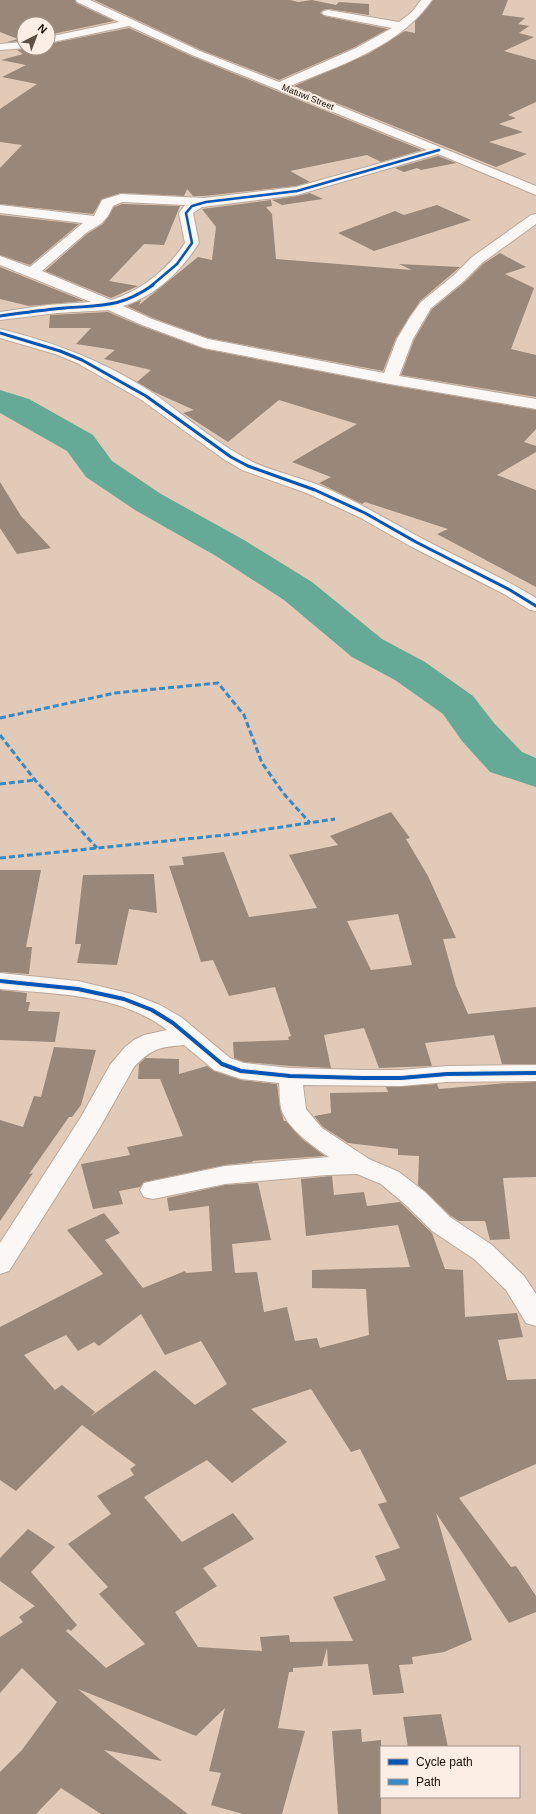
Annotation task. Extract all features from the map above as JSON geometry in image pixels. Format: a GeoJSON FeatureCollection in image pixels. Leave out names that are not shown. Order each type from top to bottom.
{"type":"FeatureCollection","features":[{"type":"Feature","properties":{"kind":"street","name":"Matuwi Street"},"geometry":{"type":"LineString","coordinates":[[81,0],[128,23],[196,53],[439,150],[536,191]]}},
{"type":"Feature","properties":{"kind":"street"},"geometry":{"type":"LineString","coordinates":[[280,86],[338,61],[402,26],[419,11],[426,0]]}},
{"type":"Feature","properties":{"kind":"street"},"geometry":{"type":"LineString","coordinates":[[328,13],[402,26]]}},
{"type":"Feature","properties":{"kind":"street"},"geometry":{"type":"LineString","coordinates":[[56,38],[128,23]]}},
{"type":"Feature","properties":{"kind":"street"},"geometry":{"type":"LineString","coordinates":[[0,47],[16,45]]}},
{"type":"Feature","properties":{"kind":"street"},"geometry":{"type":"LineString","coordinates":[[0,316],[70,307],[109,305],[142,293],[152,286],[185,254],[192,244],[186,213],[188,209],[199,203],[297,191],[439,150]]}},
{"type":"Feature","properties":{"kind":"street"},"geometry":{"type":"LineString","coordinates":[[33,272],[81,230],[97,220],[101,216],[107,203],[116,199],[206,202]]}},
{"type":"Feature","properties":{"kind":"street"},"geometry":{"type":"LineString","coordinates":[[0,209],[97,220]]}},
{"type":"Feature","properties":{"kind":"street"},"geometry":{"type":"LineString","coordinates":[[390,380],[405,339],[417,317],[426,305],[459,278],[477,260],[536,218]]}},
{"type":"Feature","properties":{"kind":"street"},"geometry":{"type":"LineString","coordinates":[[0,260],[33,272],[167,330],[204,343],[390,380],[536,404]]}},
{"type":"Feature","properties":{"kind":"street"},"geometry":{"type":"LineString","coordinates":[[0,332],[60,351],[82,360],[146,396],[230,457],[248,466],[315,490],[365,513],[510,590],[536,606]]}},
{"type":"Feature","properties":{"kind":"street"},"geometry":{"type":"LineString","coordinates":[[0,981],[78,989],[124,999],[152,1010],[189,1036],[222,1064],[241,1071],[290,1076],[362,1078],[447,1074],[536,1073]]}},
{"type":"Feature","properties":{"kind":"street"},"geometry":{"type":"LineString","coordinates":[[0,1264],[91,1121],[117,1075],[132,1054],[144,1044],[162,1039],[189,1036]]}},
{"type":"Feature","properties":{"kind":"street"},"geometry":{"type":"LineString","coordinates":[[290,1076],[294,1111],[313,1134],[360,1165],[390,1178],[416,1199],[441,1224],[483,1252],[515,1283],[536,1316]]}},
{"type":"Feature","properties":{"kind":"street"},"geometry":{"type":"LineString","coordinates":[[153,1190],[225,1174],[360,1165]]}},
{"type":"Feature","properties":{"kind":"building"},"geometry":{"type":"Polygon","coordinates":[[[0,0],[75,0],[76,3],[114,21],[56,33],[56,16],[16,16],[16,38],[0,32],[0,0]]]}},
{"type":"Feature","properties":{"kind":"building"},"geometry":{"type":"Polygon","coordinates":[[[94,0],[290,0],[298,2],[312,0],[336,5],[339,2],[369,4],[369,15],[328,9],[323,10],[320,13],[324,16],[388,29],[355,47],[279,80],[201,50],[94,0]]]}},
{"type":"Feature","properties":{"kind":"building"},"geometry":{"type":"Polygon","coordinates":[[[433,0],[508,0],[502,15],[525,18],[518,24],[529,26],[519,33],[534,37],[504,51],[536,60],[536,102],[508,115],[516,118],[499,124],[523,132],[489,142],[527,154],[496,167],[294,86],[368,54],[405,31],[415,33],[415,21],[433,0]]]}},
{"type":"Feature","properties":{"kind":"building"},"geometry":{"type":"Polygon","coordinates":[[[129,28],[191,56],[422,150],[381,162],[367,155],[290,171],[310,182],[296,186],[204,196],[193,196],[187,189],[184,196],[121,193],[102,199],[93,214],[0,204],[0,168],[22,145],[0,142],[0,109],[37,84],[2,77],[26,65],[1,60],[16,56],[56,56],[56,42],[129,28]]]}},
{"type":"Feature","properties":{"kind":"building"},"geometry":{"type":"Polygon","coordinates":[[[438,156],[456,163],[421,170],[417,168],[404,172],[395,168],[438,156]]]}},
{"type":"Feature","properties":{"kind":"building"},"geometry":{"type":"Polygon","coordinates":[[[310,193],[323,199],[282,205],[272,200],[297,196],[310,193]]]}},
{"type":"Feature","properties":{"kind":"building"},"geometry":{"type":"Polygon","coordinates":[[[271,200],[272,206],[266,207],[272,214],[276,259],[412,270],[399,264],[460,267],[420,301],[396,338],[383,371],[208,338],[153,318],[127,306],[141,300],[139,305],[198,257],[212,260],[216,227],[202,209],[271,200]]]}},
{"type":"Feature","properties":{"kind":"building"},"geometry":{"type":"Polygon","coordinates":[[[122,204],[180,206],[164,245],[144,244],[109,281],[138,286],[111,298],[45,271],[87,234],[103,224],[114,207],[122,204]]]}},
{"type":"Feature","properties":{"kind":"building"},"geometry":{"type":"Polygon","coordinates":[[[437,205],[471,220],[374,251],[338,233],[395,211],[404,215],[437,205]]]}},
{"type":"Feature","properties":{"kind":"building"},"geometry":{"type":"Polygon","coordinates":[[[0,215],[79,224],[30,265],[0,255],[0,215]]]}},
{"type":"Feature","properties":{"kind":"building"},"geometry":{"type":"Polygon","coordinates":[[[500,253],[526,267],[505,274],[534,288],[511,349],[536,355],[536,397],[401,375],[414,340],[432,309],[465,282],[483,264],[500,253]]]}},
{"type":"Feature","properties":{"kind":"building"},"geometry":{"type":"Polygon","coordinates":[[[0,267],[84,301],[29,306],[0,299],[0,267]]]}},
{"type":"Feature","properties":{"kind":"building"},"geometry":{"type":"Polygon","coordinates":[[[108,312],[204,349],[390,385],[536,410],[536,429],[524,442],[536,446],[536,452],[497,475],[536,490],[536,587],[437,534],[448,529],[365,502],[362,504],[319,483],[331,477],[292,462],[357,424],[279,400],[228,442],[183,413],[194,410],[154,392],[137,382],[151,370],[104,359],[115,350],[76,344],[91,328],[49,328],[50,315],[108,312]]]}},
{"type":"Feature","properties":{"kind":"building"},"geometry":{"type":"Polygon","coordinates":[[[0,482],[21,516],[51,548],[17,554],[0,528],[0,482]]]}},
{"type":"Feature","properties":{"kind":"building"},"geometry":{"type":"Polygon","coordinates":[[[391,812],[410,838],[406,839],[428,876],[456,938],[443,939],[456,986],[468,1014],[536,1007],[536,1064],[502,1064],[494,1035],[425,1043],[432,1066],[379,1068],[364,1028],[324,1035],[331,1068],[244,1062],[234,1058],[233,1042],[289,1040],[288,1037],[291,1036],[275,987],[229,996],[213,960],[201,962],[169,866],[184,865],[182,857],[224,852],[249,917],[317,908],[289,855],[338,845],[330,836],[391,812]],[[398,914],[347,921],[371,970],[412,965],[398,914]]]}},
{"type":"Feature","properties":{"kind":"building"},"geometry":{"type":"Polygon","coordinates":[[[0,870],[41,870],[26,947],[32,947],[29,974],[0,972],[0,870]]]}},
{"type":"Feature","properties":{"kind":"building"},"geometry":{"type":"Polygon","coordinates":[[[154,874],[157,913],[129,909],[117,965],[77,963],[81,944],[75,944],[83,875],[154,874]]]}},
{"type":"Feature","properties":{"kind":"building"},"geometry":{"type":"Polygon","coordinates":[[[0,990],[27,993],[26,1002],[30,1002],[28,1011],[60,1012],[55,1042],[0,1040],[0,990]]]}},
{"type":"Feature","properties":{"kind":"building"},"geometry":{"type":"Polygon","coordinates":[[[54,1047],[96,1050],[81,1105],[72,1117],[69,1117],[29,1174],[33,1173],[0,1221],[0,1120],[23,1127],[34,1096],[41,1097],[54,1047]]]}},
{"type":"Feature","properties":{"kind":"building"},"geometry":{"type":"Polygon","coordinates":[[[145,1058],[179,1059],[179,1074],[207,1066],[214,1071],[241,1080],[277,1084],[280,1108],[284,1121],[286,1121],[302,1139],[325,1156],[252,1161],[253,1162],[225,1165],[144,1182],[140,1187],[119,1191],[123,1204],[93,1209],[81,1164],[130,1155],[127,1147],[183,1136],[160,1079],[138,1079],[139,1064],[145,1058]]]}},
{"type":"Feature","properties":{"kind":"building"},"geometry":{"type":"Polygon","coordinates":[[[536,1082],[536,1177],[503,1178],[510,1239],[490,1240],[485,1221],[459,1221],[451,1216],[418,1185],[419,1156],[398,1155],[398,1149],[348,1143],[323,1127],[314,1116],[331,1113],[330,1093],[388,1092],[386,1087],[437,1084],[439,1089],[536,1082]]]}},
{"type":"Feature","properties":{"kind":"building"},"geometry":{"type":"Polygon","coordinates":[[[332,1176],[334,1195],[364,1192],[367,1206],[400,1202],[432,1233],[445,1269],[463,1270],[465,1317],[517,1313],[523,1337],[498,1340],[507,1380],[536,1379],[536,1464],[459,1498],[511,1567],[516,1566],[536,1596],[536,1612],[509,1623],[436,1513],[472,1640],[444,1652],[412,1657],[413,1664],[399,1665],[404,1693],[373,1695],[368,1664],[328,1666],[327,1648],[322,1666],[293,1668],[293,1672],[289,1672],[278,1728],[305,1731],[282,1814],[243,1814],[211,1805],[221,1773],[209,1771],[225,1708],[196,1736],[78,1689],[162,1761],[104,1750],[188,1814],[101,1814],[61,1788],[36,1814],[0,1814],[0,1772],[22,1750],[57,1702],[22,1668],[0,1693],[0,1637],[23,1622],[19,1617],[35,1606],[0,1581],[0,1558],[28,1529],[55,1547],[31,1572],[77,1625],[71,1631],[68,1629],[66,1631],[106,1668],[145,1644],[99,1594],[108,1587],[68,1544],[111,1514],[97,1496],[134,1475],[130,1469],[136,1465],[82,1425],[16,1491],[0,1480],[0,1327],[103,1274],[67,1230],[104,1213],[120,1233],[105,1240],[143,1288],[185,1271],[186,1273],[212,1271],[209,1206],[169,1211],[167,1198],[225,1185],[258,1183],[271,1240],[232,1244],[235,1273],[257,1272],[264,1312],[287,1307],[295,1341],[317,1338],[320,1348],[369,1335],[366,1289],[312,1288],[312,1270],[410,1267],[398,1225],[306,1236],[301,1179],[332,1176]],[[141,1314],[99,1346],[94,1342],[78,1351],[66,1335],[24,1355],[55,1390],[62,1385],[95,1412],[90,1417],[155,1370],[195,1405],[227,1384],[201,1341],[165,1355],[141,1314]],[[311,1389],[251,1409],[287,1442],[232,1483],[207,1460],[144,1497],[182,1542],[233,1513],[254,1539],[203,1568],[217,1586],[175,1612],[198,1647],[262,1651],[260,1637],[289,1635],[290,1642],[353,1641],[333,1597],[386,1580],[375,1556],[400,1548],[378,1504],[387,1502],[360,1449],[351,1452],[311,1389]]]}},
{"type":"Feature","properties":{"kind":"building"},"geometry":{"type":"Polygon","coordinates":[[[441,1714],[448,1746],[408,1746],[403,1717],[441,1714]]]}},
{"type":"Feature","properties":{"kind":"building"},"geometry":{"type":"Polygon","coordinates":[[[361,1729],[362,1742],[381,1740],[381,1814],[338,1814],[332,1731],[361,1729]]]}},
{"type":"Feature","properties":{"kind":"waterway"},"geometry":{"type":"LineString","coordinates":[[0,401],[16,407],[80,443],[99,469],[148,502],[230,548],[298,591],[367,648],[410,671],[458,705],[478,732],[506,762],[536,773]]}},
{"type":"Feature","properties":{"kind":"marked path"},"geometry":{"type":"LineString","coordinates":[[0,718],[115,693],[218,683],[244,715],[262,763],[284,794],[310,823]]}},
{"type":"Feature","properties":{"kind":"marked path"},"geometry":{"type":"LineString","coordinates":[[0,735],[35,780],[97,848]]}},
{"type":"Feature","properties":{"kind":"marked path"},"geometry":{"type":"LineString","coordinates":[[0,784],[35,780]]}},
{"type":"Feature","properties":{"kind":"marked path"},"geometry":{"type":"LineString","coordinates":[[0,858],[235,834],[335,819]]}},
{"type":"Feature","properties":{"kind":"cycle path"},"geometry":{"type":"LineString","coordinates":[[0,316],[57,309],[110,305],[146,290],[177,264],[192,243],[186,213],[187,210],[194,205],[206,202],[297,191],[439,150]]}},
{"type":"Feature","properties":{"kind":"cycle path"},"geometry":{"type":"LineString","coordinates":[[0,333],[60,351],[82,360],[146,396],[231,457],[248,466],[315,490],[365,513],[416,542],[510,590],[536,606]]}},
{"type":"Feature","properties":{"kind":"cycle path"},"geometry":{"type":"LineString","coordinates":[[0,981],[78,989],[124,999],[152,1010],[173,1023],[222,1064],[241,1071],[290,1076],[362,1078],[401,1078],[447,1074],[536,1073]]}}]}
